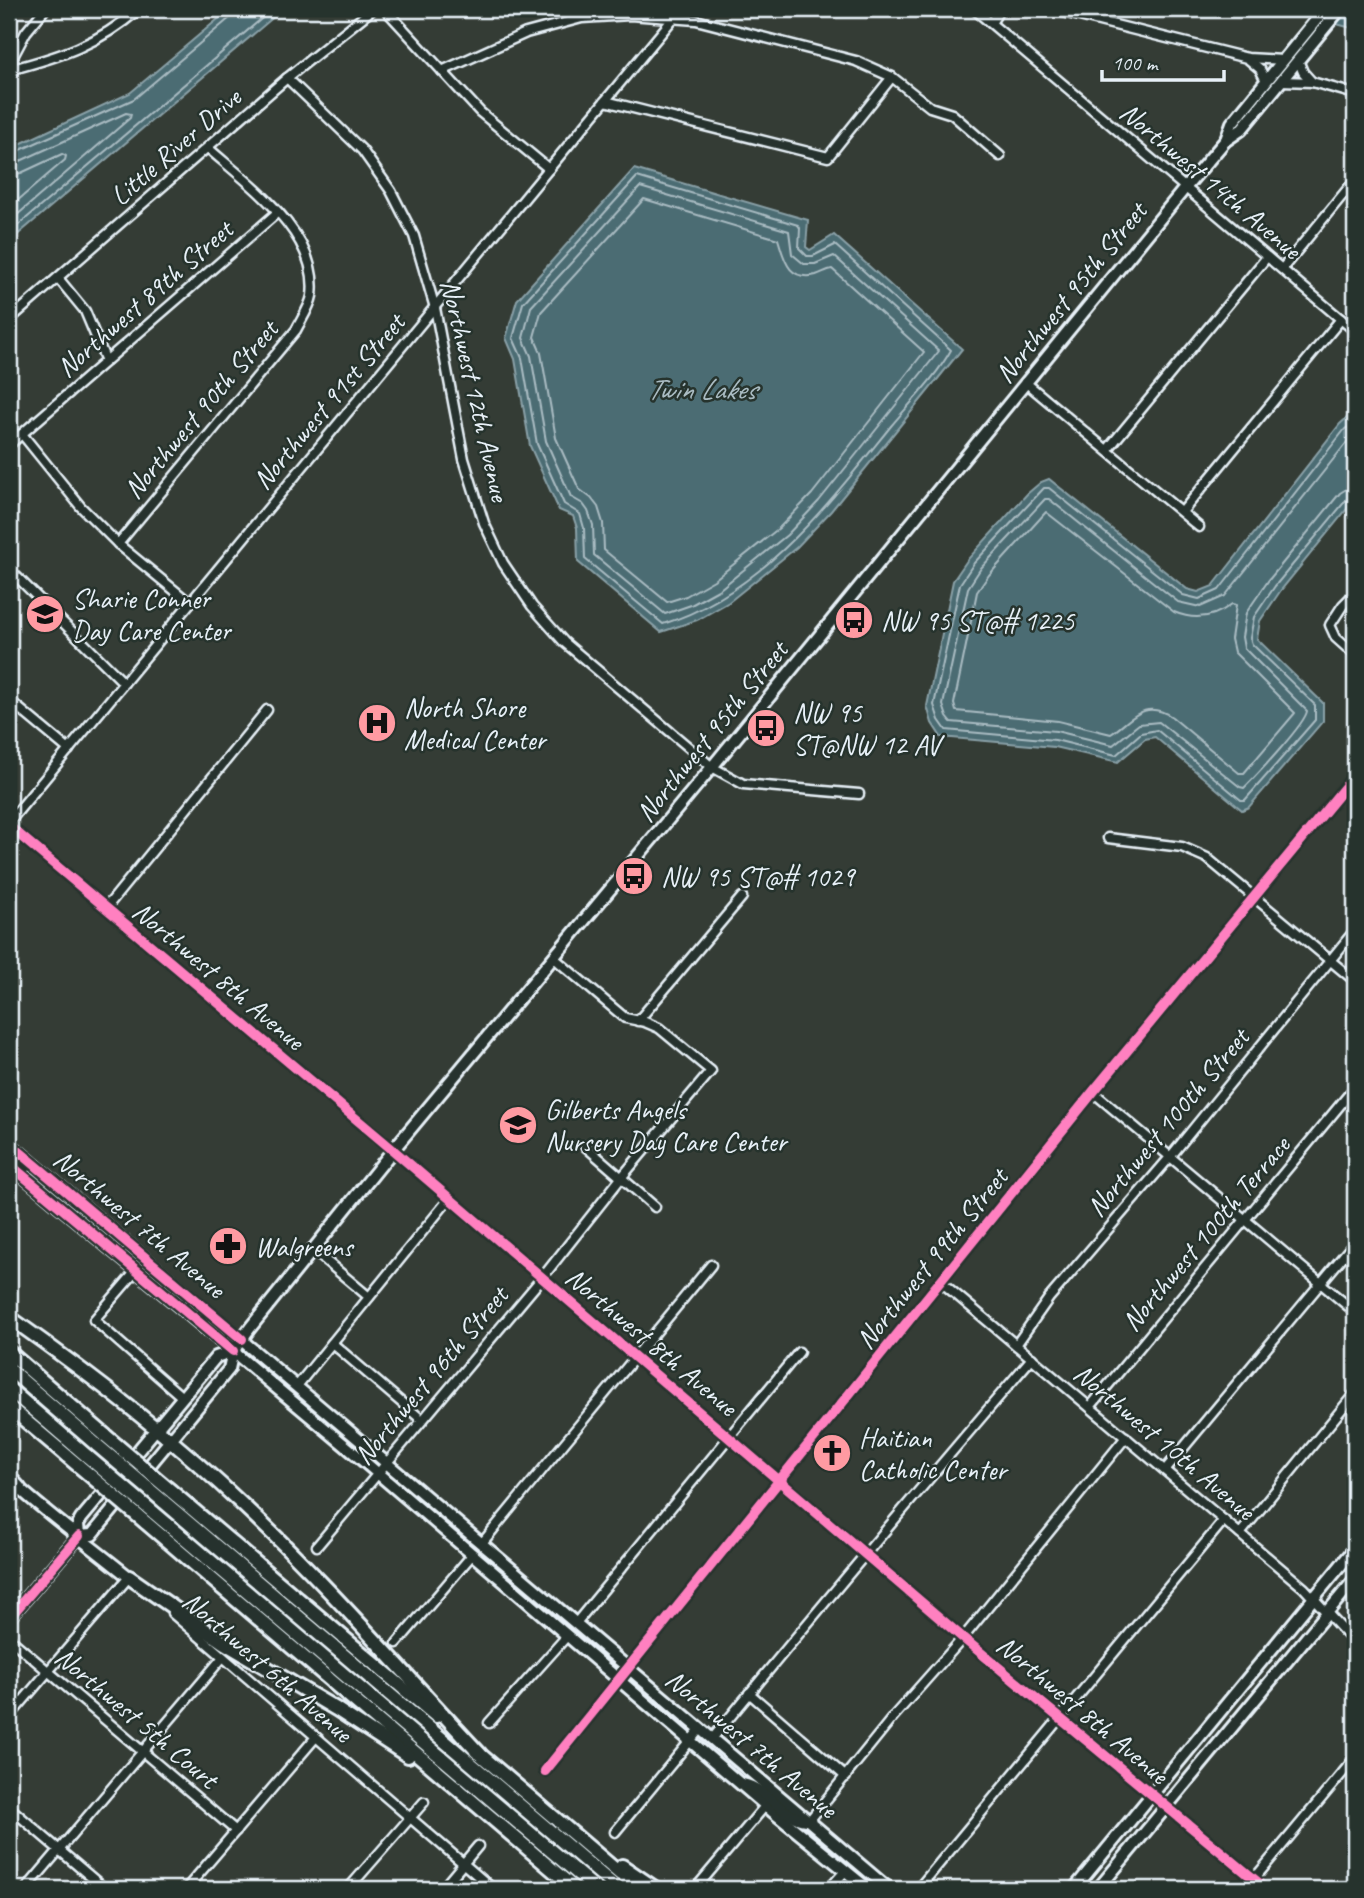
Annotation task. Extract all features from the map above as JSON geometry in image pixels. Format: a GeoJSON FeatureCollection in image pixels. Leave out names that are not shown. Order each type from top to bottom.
{"type":"FeatureCollection","features":[{"type":"Feature","properties":{"kind":"highway"},"geometry":{"type":"LineString","coordinates":[[9,1317],[86,1372],[171,1441],[276,1537],[480,1754]]}},
{"type":"Feature","properties":{"kind":"highway"},"geometry":{"type":"LineString","coordinates":[[9,1352],[102,1441]]}},
{"type":"Feature","properties":{"kind":"highway"},"geometry":{"type":"LineString","coordinates":[[9,1369],[102,1441],[480,1754],[638,1889]]}},
{"type":"Feature","properties":{"kind":"highway"},"geometry":{"type":"LineString","coordinates":[[9,1389],[84,1462]]}},
{"type":"Feature","properties":{"kind":"highway"},"geometry":{"type":"LineString","coordinates":[[9,1407],[84,1462],[596,1889]]}},
{"type":"Feature","properties":{"kind":"highway"},"geometry":{"type":"LineString","coordinates":[[167,1496],[618,1889]]}},
{"type":"Feature","properties":{"kind":"highway"},"geometry":{"type":"LineString","coordinates":[[149,1517],[452,1785],[575,1889]]}},
{"type":"Feature","properties":{"kind":"highway"},"geometry":{"type":"LineString","coordinates":[[129,1577],[223,1642],[336,1709],[452,1785]]}},
{"type":"Feature","properties":{"kind":"highway"},"geometry":{"type":"LineString","coordinates":[[559,1821],[656,1889]]}},
{"type":"Feature","properties":{"kind":"highway"},"geometry":{"type":"LineString","coordinates":[[533,1853],[567,1889]]}},
{"type":"Feature","properties":{"kind":"main road","name":"Northwest 95th Street"},"geometry":{"type":"LineString","coordinates":[[1225,141],[1232,122],[1325,9]]}},
{"type":"Feature","properties":{"kind":"main road","name":"Northwest 95th Street"},"geometry":{"type":"LineString","coordinates":[[79,1536],[92,1535],[171,1441],[229,1369],[233,1351],[242,1339],[393,1150],[712,767],[1185,188],[1225,141],[1241,130],[1340,9]]}},
{"type":"Feature","properties":{"kind":"main road","name":"Northwest 7th Avenue"},"geometry":{"type":"LineString","coordinates":[[9,1143],[889,1889]]}},
{"type":"Feature","properties":{"kind":"main road"},"geometry":{"type":"LineString","coordinates":[[9,1153],[22,1165],[36,1166]]}},
{"type":"Feature","properties":{"kind":"main road","name":"Northwest 7th Avenue"},"geometry":{"type":"LineString","coordinates":[[9,1164],[378,1473],[765,1806],[868,1889]]}},
{"type":"Feature","properties":{"kind":"main road"},"geometry":{"type":"LineString","coordinates":[[55,1203],[70,1202],[107,1233],[118,1236]]}},
{"type":"Feature","properties":{"kind":"main road","name":"Northwest 95th Street"},"geometry":{"type":"LineString","coordinates":[[9,1618],[79,1536],[79,1522],[182,1397],[216,1357],[233,1351]]}},
{"type":"Feature","properties":{"kind":"main road","name":"Northwest 6th Avenue"},"geometry":{"type":"LineString","coordinates":[[12,1482],[50,1516],[129,1577]]}},
{"type":"Feature","properties":{"kind":"main road"},"geometry":{"type":"LineString","coordinates":[[429,1517],[443,1520],[470,1543],[482,1543]]}},
{"type":"Feature","properties":{"kind":"main road"},"geometry":{"type":"LineString","coordinates":[[1074,1889],[1355,1548]]}},
{"type":"Feature","properties":{"kind":"main road"},"geometry":{"type":"LineString","coordinates":[[1098,1889],[1355,1579]]}},
{"type":"Feature","properties":{"kind":"main road"},"geometry":{"type":"LineString","coordinates":[[741,1784],[757,1787],[793,1819],[809,1821]]}},
{"type":"Feature","properties":{"kind":"main road"},"geometry":{"type":"LineString","coordinates":[[846,1870],[859,1871],[880,1889]]}},
{"type":"Feature","properties":{"kind":"street"},"geometry":{"type":"LineString","coordinates":[[9,64],[26,32],[45,9]]}},
{"type":"Feature","properties":{"kind":"street"},"geometry":{"type":"LineString","coordinates":[[9,70],[65,55],[115,30],[139,9]]}},
{"type":"Feature","properties":{"kind":"street","name":"Little River Drive"},"geometry":{"type":"LineString","coordinates":[[9,320],[287,78],[373,9]]}},
{"type":"Feature","properties":{"kind":"street"},"geometry":{"type":"LineString","coordinates":[[385,9],[480,112],[549,169]]}},
{"type":"Feature","properties":{"kind":"street","name":"Northwest 91st Street"},"geometry":{"type":"LineString","coordinates":[[9,824],[681,9]]}},
{"type":"Feature","properties":{"kind":"street","name":"Northwest 14th Avenue"},"geometry":{"type":"LineString","coordinates":[[974,9],[1355,331]]}},
{"type":"Feature","properties":{"kind":"street"},"geometry":{"type":"LineString","coordinates":[[991,23],[1000,9]]}},
{"type":"Feature","properties":{"kind":"street"},"geometry":{"type":"LineString","coordinates":[[1051,9],[1247,58],[1283,60]]}},
{"type":"Feature","properties":{"kind":"street"},"geometry":{"type":"LineString","coordinates":[[442,71],[526,33],[582,18],[630,15],[696,20],[856,61],[892,77],[930,107],[953,114],[1000,156]]}},
{"type":"Feature","properties":{"kind":"street"},"geometry":{"type":"LineString","coordinates":[[1247,58],[1260,69],[1266,81]]}},
{"type":"Feature","properties":{"kind":"street"},"geometry":{"type":"LineString","coordinates":[[1298,60],[1303,72],[1312,82]]}},
{"type":"Feature","properties":{"kind":"street"},"geometry":{"type":"LineString","coordinates":[[604,102],[828,157],[892,77]]}},
{"type":"Feature","properties":{"kind":"street","name":"Northwest 12th Avenue"},"geometry":{"type":"LineString","coordinates":[[287,78],[362,150],[391,191],[414,236],[435,308],[464,459],[484,523],[503,563],[533,606],[564,642],[712,767],[743,784],[859,794]]}},
{"type":"Feature","properties":{"kind":"street"},"geometry":{"type":"LineString","coordinates":[[1282,81],[1312,82],[1355,94]]}},
{"type":"Feature","properties":{"kind":"street"},"geometry":{"type":"LineString","coordinates":[[208,148],[278,212]]}},
{"type":"Feature","properties":{"kind":"street"},"geometry":{"type":"LineString","coordinates":[[1282,269],[1355,180]]}},
{"type":"Feature","properties":{"kind":"street","name":"Northwest 90th Street"},"geometry":{"type":"LineString","coordinates":[[118,544],[296,330],[312,299],[312,269],[302,244],[278,212]]}},
{"type":"Feature","properties":{"kind":"street","name":"Northwest 89th Street"},"geometry":{"type":"LineString","coordinates":[[9,445],[278,212]]}},
{"type":"Feature","properties":{"kind":"street"},"geometry":{"type":"LineString","coordinates":[[1108,449],[1266,257]]}},
{"type":"Feature","properties":{"kind":"street"},"geometry":{"type":"LineString","coordinates":[[58,278],[85,311],[106,361]]}},
{"type":"Feature","properties":{"kind":"street"},"geometry":{"type":"LineString","coordinates":[[1182,512],[1341,319]]}},
{"type":"Feature","properties":{"kind":"street"},"geometry":{"type":"LineString","coordinates":[[1025,382],[1199,527]]}},
{"type":"Feature","properties":{"kind":"street"},"geometry":{"type":"LineString","coordinates":[[22,434],[81,507],[118,544],[190,603]]}},
{"type":"Feature","properties":{"kind":"street"},"geometry":{"type":"LineString","coordinates":[[9,569],[124,683]]}},
{"type":"Feature","properties":{"kind":"street"},"geometry":{"type":"LineString","coordinates":[[1355,593],[1330,625],[1336,638],[1355,655]]}},
{"type":"Feature","properties":{"kind":"street"},"geometry":{"type":"LineString","coordinates":[[9,700],[69,750]]}},
{"type":"Feature","properties":{"kind":"street"},"geometry":{"type":"LineString","coordinates":[[106,908],[267,710]]}},
{"type":"Feature","properties":{"kind":"street","name":"Northwest 99th Street"},"geometry":{"type":"LineString","coordinates":[[545,1771],[1093,1092],[1355,775]]}},
{"type":"Feature","properties":{"kind":"street","name":"Northwest 8th Avenue"},"geometry":{"type":"LineString","coordinates":[[9,824],[730,1437],[962,1638],[1266,1889]]}},
{"type":"Feature","properties":{"kind":"street"},"geometry":{"type":"LineString","coordinates":[[1108,838],[1190,849],[1207,858],[1355,982]]}},
{"type":"Feature","properties":{"kind":"street"},"geometry":{"type":"LineString","coordinates":[[553,957],[621,1014],[629,1020],[638,1021],[742,897]]}},
{"type":"Feature","properties":{"kind":"street","name":"Northwest 100th Street"},"geometry":{"type":"LineString","coordinates":[[1016,1345],[1049,1298],[1171,1156],[1355,930]]}},
{"type":"Feature","properties":{"kind":"street","name":"Northwest 96th Street"},"geometry":{"type":"LineString","coordinates":[[317,1546],[711,1071],[659,1028],[638,1021]]}},
{"type":"Feature","properties":{"kind":"street","name":"Northwest 100th Terrace"},"geometry":{"type":"LineString","coordinates":[[1090,1407],[1355,1087]]}},
{"type":"Feature","properties":{"kind":"street"},"geometry":{"type":"LineString","coordinates":[[1093,1092],[1355,1311]]}},
{"type":"Feature","properties":{"kind":"street"},"geometry":{"type":"LineString","coordinates":[[585,1146],[655,1207]]}},
{"type":"Feature","properties":{"kind":"street"},"geometry":{"type":"LineString","coordinates":[[297,1386],[449,1199]]}},
{"type":"Feature","properties":{"kind":"street"},"geometry":{"type":"LineString","coordinates":[[1165,1470],[1355,1242]]}},
{"type":"Feature","properties":{"kind":"street"},"geometry":{"type":"LineString","coordinates":[[313,1250],[369,1297]]}},
{"type":"Feature","properties":{"kind":"street"},"geometry":{"type":"LineString","coordinates":[[482,1543],[711,1265]]}},
{"type":"Feature","properties":{"kind":"street"},"geometry":{"type":"LineString","coordinates":[[136,1271],[94,1320],[182,1397]]}},
{"type":"Feature","properties":{"kind":"street","name":"Northwest 10th Avenue"},"geometry":{"type":"LineString","coordinates":[[940,1281],[1314,1598],[1355,1643]]}},
{"type":"Feature","properties":{"kind":"street"},"geometry":{"type":"LineString","coordinates":[[332,1343],[422,1420]]}},
{"type":"Feature","properties":{"kind":"street"},"geometry":{"type":"LineString","coordinates":[[576,1623],[799,1352]]}},
{"type":"Feature","properties":{"kind":"street"},"geometry":{"type":"LineString","coordinates":[[712,1739],[798,1638],[864,1553],[1032,1358]]}},
{"type":"Feature","properties":{"kind":"street"},"geometry":{"type":"LineString","coordinates":[[1240,1534],[1355,1393]]}},
{"type":"Feature","properties":{"kind":"street"},"geometry":{"type":"LineString","coordinates":[[809,1821],[1126,1437]]}},
{"type":"Feature","properties":{"kind":"street"},"geometry":{"type":"LineString","coordinates":[[918,1889],[1224,1520]]}},
{"type":"Feature","properties":{"kind":"street"},"geometry":{"type":"LineString","coordinates":[[397,1643],[472,1555]]}},
{"type":"Feature","properties":{"kind":"street"},"geometry":{"type":"LineString","coordinates":[[9,1717],[129,1577]]}},
{"type":"Feature","properties":{"kind":"street","name":"Northwest 6th Avenue"},"geometry":{"type":"LineString","coordinates":[[129,1577],[493,1889]]}},
{"type":"Feature","properties":{"kind":"street"},"geometry":{"type":"LineString","coordinates":[[489,1723],[567,1636]]}},
{"type":"Feature","properties":{"kind":"street","name":"Northwest 5th Court"},"geometry":{"type":"LineString","coordinates":[[9,1638],[236,1831]]}},
{"type":"Feature","properties":{"kind":"street"},"geometry":{"type":"LineString","coordinates":[[26,1889],[223,1657]]}},
{"type":"Feature","properties":{"kind":"street"},"geometry":{"type":"LineString","coordinates":[[749,1693],[846,1777]]}},
{"type":"Feature","properties":{"kind":"street"},"geometry":{"type":"LineString","coordinates":[[615,1832],[700,1729]]}},
{"type":"Feature","properties":{"kind":"street"},"geometry":{"type":"LineString","coordinates":[[186,1889],[316,1737]]}},
{"type":"Feature","properties":{"kind":"street"},"geometry":{"type":"LineString","coordinates":[[1254,1879],[1355,1758]]}},
{"type":"Feature","properties":{"kind":"street"},"geometry":{"type":"LineString","coordinates":[[348,1889],[424,1802]]}},
{"type":"Feature","properties":{"kind":"street"},"geometry":{"type":"LineString","coordinates":[[695,1889],[765,1806]]}},
{"type":"Feature","properties":{"kind":"street"},"geometry":{"type":"LineString","coordinates":[[9,1807],[105,1889]]}},
{"type":"Feature","properties":{"kind":"street"},"geometry":{"type":"LineString","coordinates":[[442,1889],[478,1846]]}},
{"type":"Feature","properties":{"kind":"street"},"geometry":{"type":"LineString","coordinates":[[829,1889],[846,1870]]}},
{"type":"Feature","properties":{"kind":"water"},"geometry":{"type":"Polygon","coordinates":[[[230,9],[283,9],[9,242],[9,149],[130,93],[230,9]]]}},
{"type":"Feature","properties":{"kind":"water"},"geometry":{"type":"Polygon","coordinates":[[[1280,9],[1355,9],[1355,29],[1280,9]]]}},
{"type":"Feature","properties":{"kind":"water","name":"Twin Lakes"},"geometry":{"type":"Polygon","coordinates":[[[634,169],[808,220],[806,247],[810,250],[834,235],[962,349],[831,511],[797,547],[729,602],[697,620],[661,632],[578,562],[577,528],[573,516],[559,510],[530,446],[515,359],[506,338],[517,300],[634,169]]]}},
{"type":"Feature","properties":{"kind":"water"},"geometry":{"type":"Polygon","coordinates":[[[1350,415],[1355,416],[1355,499],[1281,590],[1260,621],[1257,639],[1323,703],[1323,721],[1249,807],[1242,810],[1155,737],[1145,739],[1118,762],[1054,747],[941,737],[932,723],[927,706],[953,581],[968,559],[1041,482],[1049,479],[1187,589],[1198,592],[1213,586],[1340,424],[1350,415]]]}},
{"type":"Feature","properties":{"kind":"cycle path"},"geometry":{"type":"LineString","coordinates":[[545,1771],[1093,1092],[1355,775]]}},
{"type":"Feature","properties":{"kind":"cycle path"},"geometry":{"type":"LineString","coordinates":[[9,826],[393,1150],[963,1638],[1266,1889]]}},
{"type":"Feature","properties":{"kind":"cycle path"},"geometry":{"type":"LineString","coordinates":[[9,1143],[242,1339]]}},
{"type":"Feature","properties":{"kind":"cycle path"},"geometry":{"type":"LineString","coordinates":[[9,1164],[233,1351]]}},
{"type":"Feature","properties":{"kind":"cycle path"},"geometry":{"type":"LineString","coordinates":[[9,1618],[79,1536]]}},
{"type":"Feature","properties":{"kind":"place","name":"Sharie Conner Day Care Center"},"geometry":{"type":"Point","coordinates":[45,614]}},
{"type":"Feature","properties":{"kind":"place","name":"NW 95 ST@# 1225"},"geometry":{"type":"Point","coordinates":[854,620]}},
{"type":"Feature","properties":{"kind":"place","name":"North Shore Medical Center"},"geometry":{"type":"Point","coordinates":[377,723]}},
{"type":"Feature","properties":{"kind":"place","name":"NW 95 ST@NW 12 AV"},"geometry":{"type":"Point","coordinates":[766,728]}},
{"type":"Feature","properties":{"kind":"place","name":"NW 95 ST@# 1029"},"geometry":{"type":"Point","coordinates":[634,876]}},
{"type":"Feature","properties":{"kind":"place","name":"Gilberts Angels Nursery Day Care Center"},"geometry":{"type":"Point","coordinates":[518,1125]}},
{"type":"Feature","properties":{"kind":"place","name":"Walgreens"},"geometry":{"type":"Point","coordinates":[228,1246]}},
{"type":"Feature","properties":{"kind":"place","name":"Haitian Catholic Center"},"geometry":{"type":"Point","coordinates":[832,1453]}}]}
